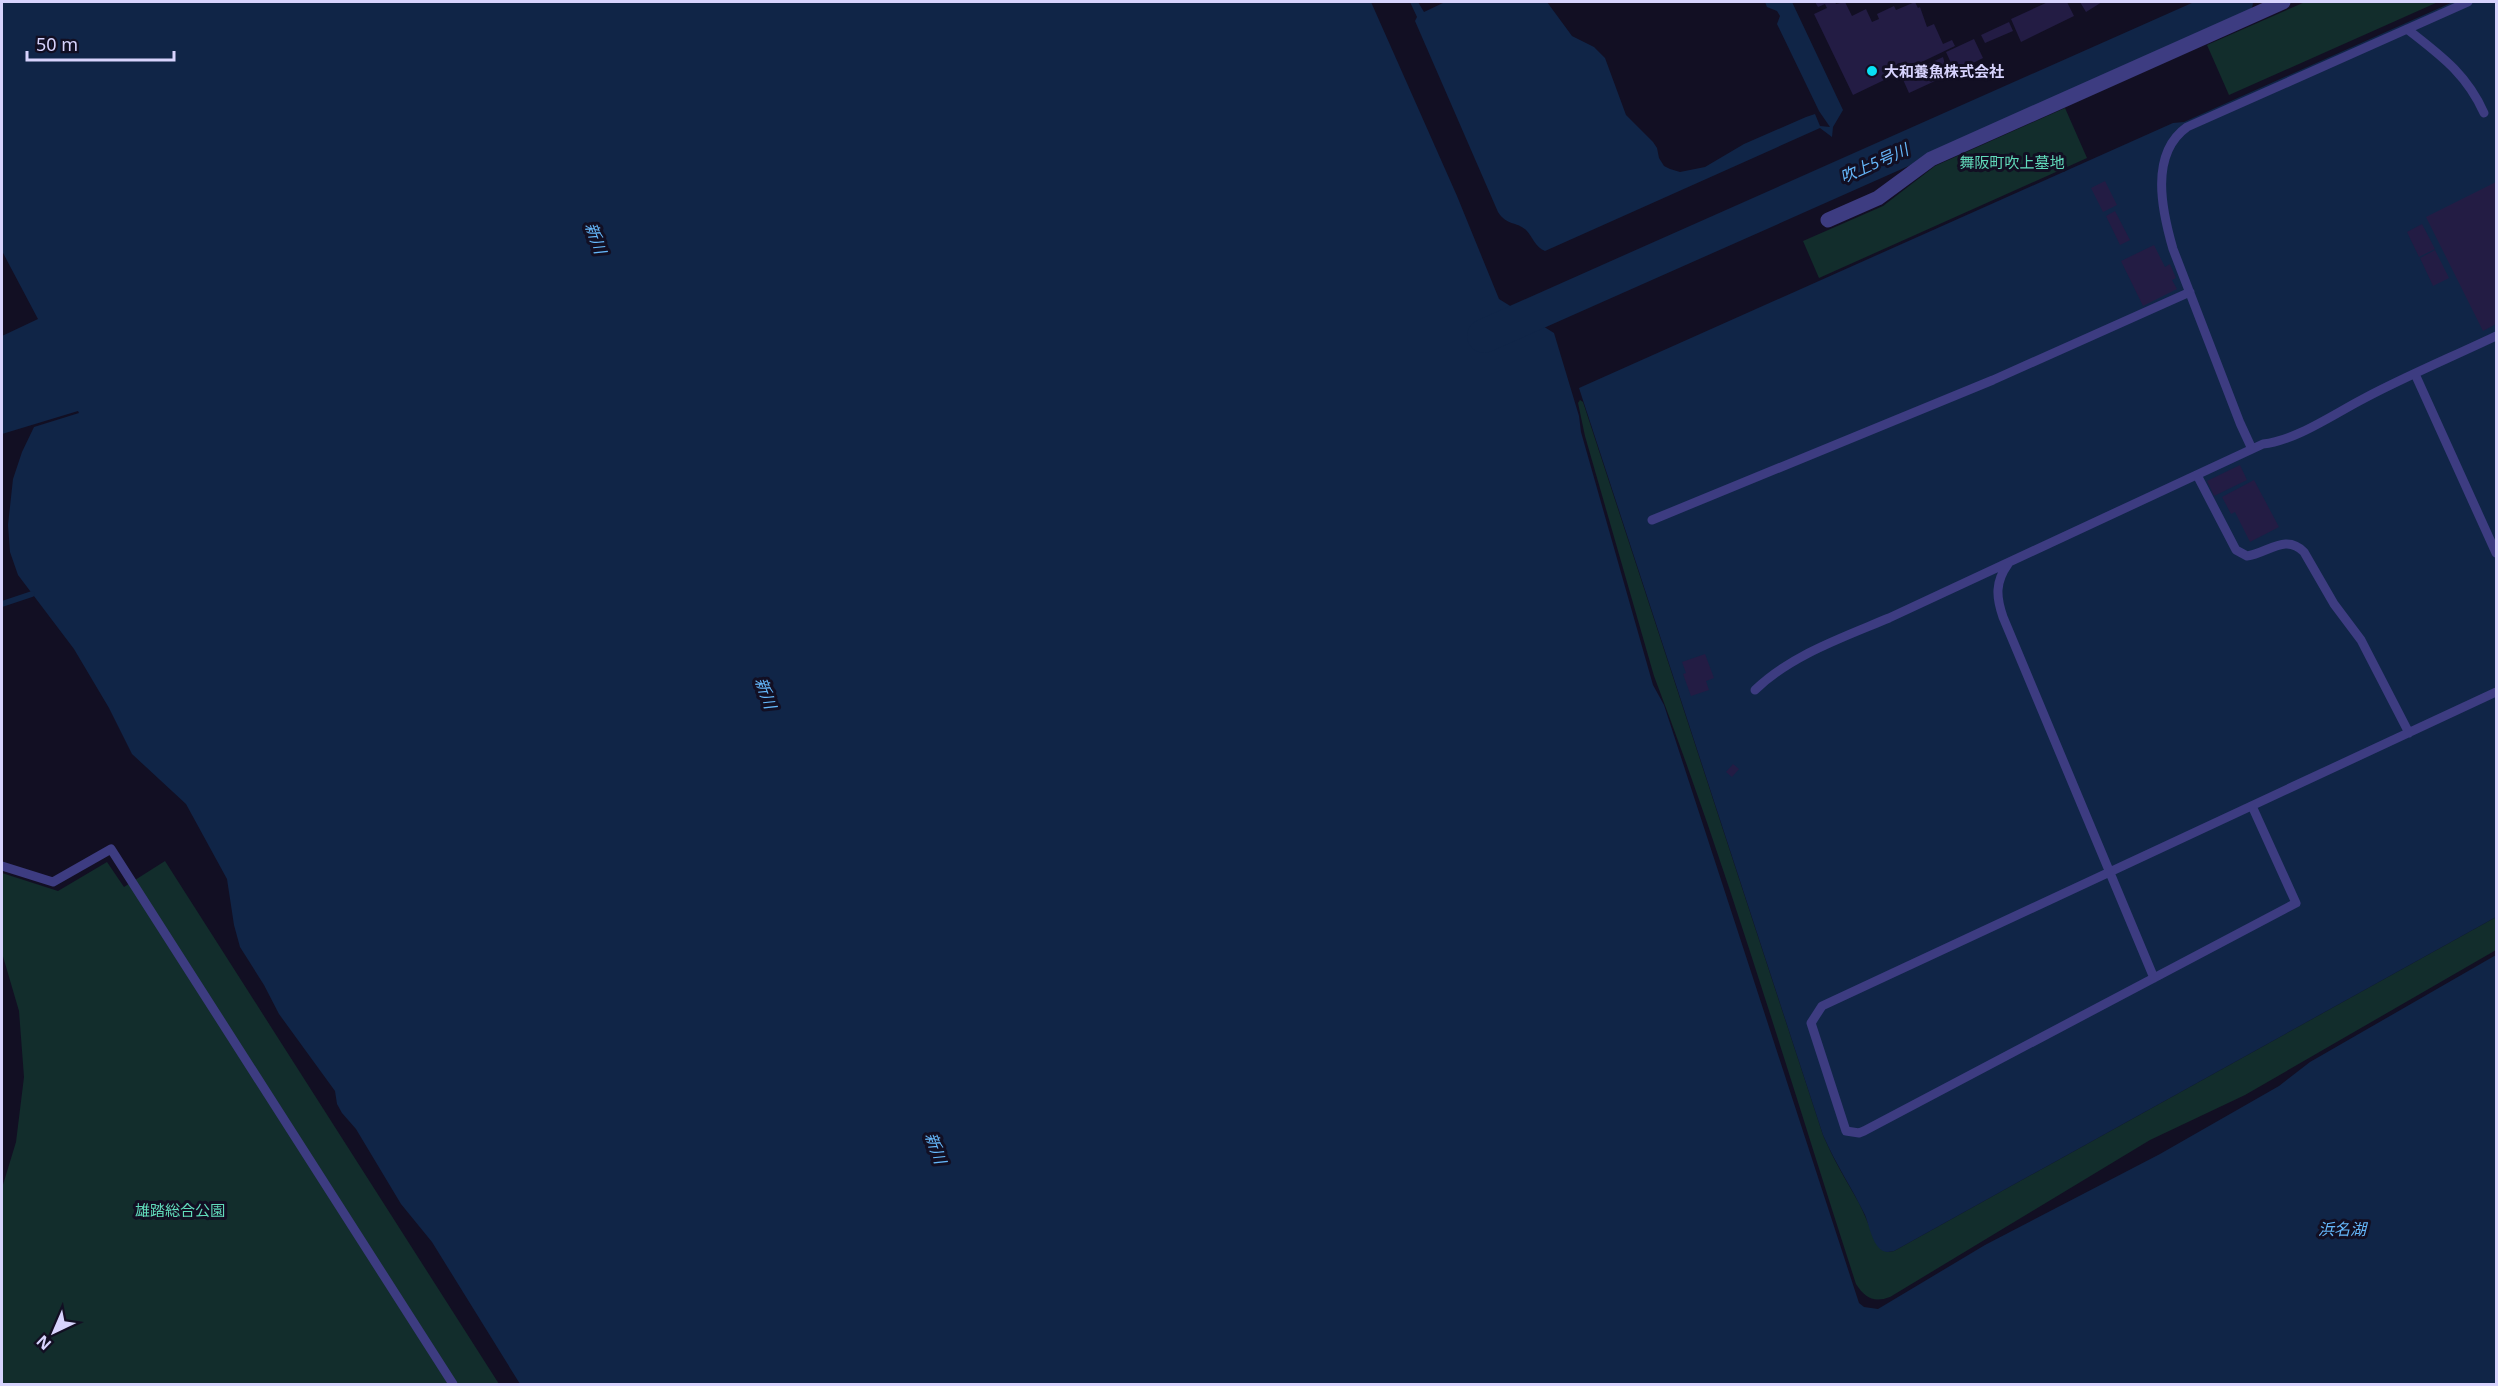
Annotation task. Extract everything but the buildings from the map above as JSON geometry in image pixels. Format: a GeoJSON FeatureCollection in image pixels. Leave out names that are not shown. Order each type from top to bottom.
{"type":"FeatureCollection","features":[{"type":"Feature","properties":{"kind":"street"},"geometry":{"type":"LineString","coordinates":[[1828,220],[1878,198],[1931,159],[2283,2]]}},
{"type":"Feature","properties":{"kind":"lane"},"geometry":{"type":"LineString","coordinates":[[2252,449],[2165,222],[2162,193],[2166,153],[2177,134],[2187,127],[2468,2]]}},
{"type":"Feature","properties":{"kind":"lane"},"geometry":{"type":"LineString","coordinates":[[2407,29],[2458,71],[2469,84],[2484,113]]}},
{"type":"Feature","properties":{"kind":"lane"},"geometry":{"type":"LineString","coordinates":[[1652,520],[1993,380],[2190,292]]}},
{"type":"Feature","properties":{"kind":"lane"},"geometry":{"type":"LineString","coordinates":[[1755,690],[1767,678],[1798,659],[2263,444],[2273,443],[2309,427],[2496,336]]}},
{"type":"Feature","properties":{"kind":"lane"},"geometry":{"type":"LineString","coordinates":[[2415,374],[2496,553]]}},
{"type":"Feature","properties":{"kind":"lane"},"geometry":{"type":"LineString","coordinates":[[2198,475],[2235,550],[2247,556],[2290,543],[2298,546],[2304,552],[2334,604],[2361,640],[2409,733]]}},
{"type":"Feature","properties":{"kind":"lane"},"geometry":{"type":"LineString","coordinates":[[2009,563],[2000,574],[1997,585],[2000,607],[2154,978]]}},
{"type":"Feature","properties":{"kind":"lane"},"geometry":{"type":"LineString","coordinates":[[2252,806],[2296,903],[1859,1134],[1846,1131],[1811,1023],[1822,1006],[2496,692]]}},
{"type":"Feature","properties":{"kind":"lane"},"geometry":{"type":"LineString","coordinates":[[2,866],[53,882],[111,849],[453,1384]]}},
{"type":"Feature","properties":{"kind":"green space"},"geometry":{"type":"Polygon","coordinates":[[[2305,2],[2438,2],[2229,95],[2207,45],[2305,2]]]}},
{"type":"Feature","properties":{"kind":"green space","name":"舞阪町吹上墓地"},"geometry":{"type":"Polygon","coordinates":[[[2065,108],[2087,158],[1819,278],[1803,241],[1883,206],[1935,166],[2065,108]]]}},
{"type":"Feature","properties":{"kind":"green space"},"geometry":{"type":"Polygon","coordinates":[[[1580,400],[1583,402],[1823,1135],[1874,1235],[1887,1252],[1894,1251],[2496,917],[2496,950],[2245,1095],[2150,1140],[1890,1297],[1875,1299],[1866,1296],[1856,1284],[1734,902],[1654,676],[1585,436],[1578,403],[1580,400]]]}},
{"type":"Feature","properties":{"kind":"green space","name":"雄踏総合公園"},"geometry":{"type":"Polygon","coordinates":[[[165,861],[499,1384],[2,1384],[2,1188],[16,1142],[24,1077],[19,1011],[2,953],[2,873],[58,891],[107,862],[124,887],[165,861]]]}},
{"type":"Feature","properties":{"kind":"water"},"geometry":{"type":"Polygon","coordinates":[[[2,2],[1371,2],[1457,196],[1499,299],[1554,333],[1653,685],[1664,705],[1859,1303],[1864,1307],[1878,1309],[1985,1245],[2160,1154],[2279,1086],[2310,1062],[2496,955],[2496,1384],[520,1384],[432,1242],[401,1204],[356,1129],[342,1113],[337,1104],[335,1091],[279,1014],[240,947],[227,879],[186,804],[132,754],[109,708],[74,649],[18,575],[10,552],[8,525],[13,479],[22,452],[34,427],[79,413],[78,411],[2,434],[2,336],[38,319],[2,251],[2,2]]]}},
{"type":"Feature","properties":{"kind":"water"},"geometry":{"type":"Polygon","coordinates":[[[1410,2],[1418,2],[1424,12],[1445,2],[1547,2],[1572,36],[1594,47],[1605,58],[1626,115],[1653,142],[1664,166],[1680,172],[1705,167],[1744,144],[1815,114],[1820,126],[1830,127],[1819,111],[1777,24],[1780,16],[1777,11],[1767,7],[1765,2],[1792,2],[1843,110],[1833,127],[1832,137],[1820,128],[1545,251],[1536,244],[1526,230],[1508,221],[1498,212],[1415,21],[1417,17],[1410,2]]]}},
{"type":"Feature","properties":{"kind":"water"},"geometry":{"type":"Polygon","coordinates":[[[2453,2],[2496,2],[2496,917],[1894,1251],[1884,1251],[1875,1242],[1865,1215],[1823,1135],[1579,388],[2173,123],[2184,122],[2453,2]]]}},
{"type":"Feature","properties":{"kind":"waterway","name":"吹上5号川"},"geometry":{"type":"LineString","coordinates":[[1484,336],[2236,2]]}},
{"type":"Feature","properties":{"kind":"waterway"},"geometry":{"type":"LineString","coordinates":[[2,604],[32,594]]}},
{"type":"Feature","properties":{"kind":"place","name":"大和養魚株式会社"},"geometry":{"type":"Point","coordinates":[1872,71]}},
{"type":"Feature","properties":{"kind":"water label","name":"新川"},"geometry":{"type":"Point","coordinates":[596,238]}},
{"type":"Feature","properties":{"kind":"water label","name":"新川"},"geometry":{"type":"Point","coordinates":[766,693]}},
{"type":"Feature","properties":{"kind":"water label","name":"新川"},"geometry":{"type":"Point","coordinates":[936,1148]}},
{"type":"Feature","properties":{"kind":"water label","name":"浜名湖"},"geometry":{"type":"Point","coordinates":[2342,1229]}}]}
